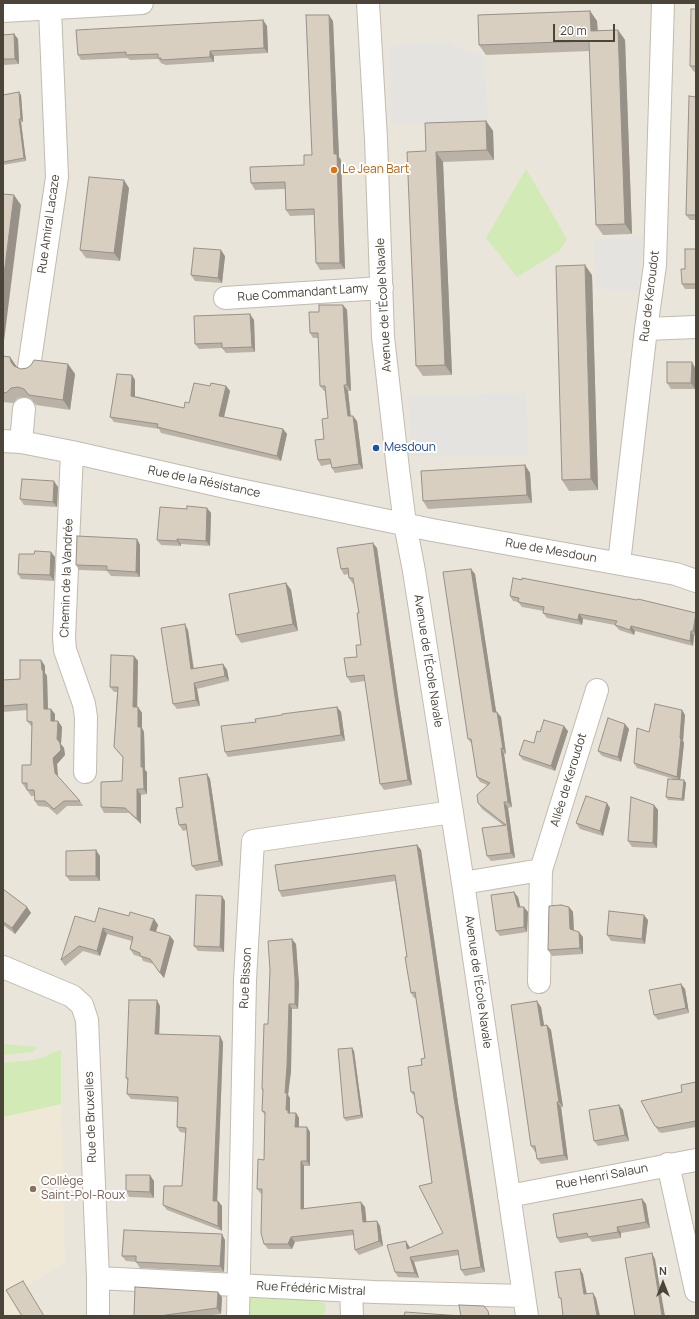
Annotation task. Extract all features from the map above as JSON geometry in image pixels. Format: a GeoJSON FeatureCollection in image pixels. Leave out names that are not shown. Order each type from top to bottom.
{"type":"FeatureCollection","features":[{"type":"Feature","properties":{"kind":"street"},"geometry":{"type":"LineString","coordinates":[[8,10],[50,9],[130,3]]}},
{"type":"Feature","properties":{"kind":"street","name":"Avenue de l'École Navale"},"geometry":{"type":"LineString","coordinates":[[368,3],[376,138],[383,337],[405,524],[414,571],[463,883],[526,1306]]}},
{"type":"Feature","properties":{"kind":"street","name":"Rue de Keroudot"},"geometry":{"type":"LineString","coordinates":[[618,563],[655,265],[663,3]]}},
{"type":"Feature","properties":{"kind":"street","name":"Rue Amiral Lacaze"},"geometry":{"type":"LineString","coordinates":[[29,367],[57,177],[50,9]]}},
{"type":"Feature","properties":{"kind":"street","name":"Rue Commandant Lamy"},"geometry":{"type":"LineString","coordinates":[[225,298],[382,288]]}},
{"type":"Feature","properties":{"kind":"street"},"geometry":{"type":"LineString","coordinates":[[646,329],[696,327]]}},
{"type":"Feature","properties":{"kind":"street"},"geometry":{"type":"LineString","coordinates":[[12,441],[24,410]]}},
{"type":"Feature","properties":{"kind":"street","name":"Rue de la Résistance"},"geometry":{"type":"LineString","coordinates":[[12,441],[72,452],[230,488],[405,524]]}},
{"type":"Feature","properties":{"kind":"street","name":"Chemin de la Vandrée"},"geometry":{"type":"LineString","coordinates":[[72,452],[64,637],[65,650],[84,704],[86,717],[85,772]]}},
{"type":"Feature","properties":{"kind":"street","name":"Rue de Mesdoun"},"geometry":{"type":"LineString","coordinates":[[405,524],[676,574],[696,581]]}},
{"type":"Feature","properties":{"kind":"street","name":"Allée de Keroudot"},"geometry":{"type":"LineString","coordinates":[[538,982],[541,870],[597,690]]}},
{"type":"Feature","properties":{"kind":"street","name":"Rue Bisson"},"geometry":{"type":"LineString","coordinates":[[238,1316],[245,980],[253,841],[452,812]]}},
{"type":"Feature","properties":{"kind":"street"},"geometry":{"type":"LineString","coordinates":[[463,883],[541,870]]}},
{"type":"Feature","properties":{"kind":"street","name":"Rue de Bruxelles"},"geometry":{"type":"LineString","coordinates":[[3,967],[72,996],[82,1005],[87,1020],[98,1278],[98,1316]]}},
{"type":"Feature","properties":{"kind":"street","name":"Rue Henri Salaun"},"geometry":{"type":"LineString","coordinates":[[509,1196],[668,1164],[696,1160]]}},
{"type":"Feature","properties":{"kind":"street"},"geometry":{"type":"LineString","coordinates":[[668,1164],[696,1290]]}},
{"type":"Feature","properties":{"kind":"street","name":"Rue Frédéric Mistral"},"geometry":{"type":"LineString","coordinates":[[98,1278],[351,1291],[526,1306]]}},
{"type":"Feature","properties":{"kind":"street"},"geometry":{"type":"LineString","coordinates":[[351,1291],[352,1316]]}},
{"type":"Feature","properties":{"kind":"shaded area"},"geometry":{"type":"Polygon","coordinates":[[[3,3],[696,3],[696,1316],[3,1316],[3,3]]]}},
{"type":"Feature","properties":{"kind":"shaded area"},"geometry":{"type":"Polygon","coordinates":[[[449,42],[466,53],[483,54],[489,125],[391,124],[389,46],[449,42]]]}},
{"type":"Feature","properties":{"kind":"shaded area"},"geometry":{"type":"Polygon","coordinates":[[[644,237],[639,290],[596,289],[594,240],[644,237]]]}},
{"type":"Feature","properties":{"kind":"shaded area"},"geometry":{"type":"Polygon","coordinates":[[[526,393],[529,455],[412,456],[408,396],[526,393]]]}},
{"type":"Feature","properties":{"kind":"shaded area","name":"Collège Saint-Pol-Roux"},"geometry":{"type":"Polygon","coordinates":[[[61,1104],[65,1262],[10,1296],[20,1316],[3,1316],[3,1117],[61,1104]]]}},
{"type":"Feature","properties":{"kind":"green space"},"geometry":{"type":"Polygon","coordinates":[[[526,169],[567,239],[559,251],[517,277],[486,238],[526,169]]]}},
{"type":"Feature","properties":{"kind":"green space"},"geometry":{"type":"Polygon","coordinates":[[[3,1044],[38,1047],[33,1052],[3,1055],[3,1044]]]}},
{"type":"Feature","properties":{"kind":"green space"},"geometry":{"type":"Polygon","coordinates":[[[61,1050],[61,1104],[3,1117],[3,1063],[32,1060],[45,1057],[51,1053],[61,1050]]]}},
{"type":"Feature","properties":{"kind":"green space"},"geometry":{"type":"Polygon","coordinates":[[[250,1298],[303,1299],[324,1303],[326,1307],[325,1313],[321,1316],[248,1315],[246,1301],[250,1298]]]}},
{"type":"Feature","properties":{"kind":"building"},"geometry":{"type":"Polygon","coordinates":[[[691,9],[696,9],[696,66],[690,66],[691,9]]]}},
{"type":"Feature","properties":{"kind":"building"},"geometry":{"type":"Polygon","coordinates":[[[590,11],[591,31],[618,30],[625,224],[596,225],[589,41],[479,45],[478,15],[590,11]]]}},
{"type":"Feature","properties":{"kind":"building"},"geometry":{"type":"Polygon","coordinates":[[[306,15],[329,15],[334,154],[337,154],[340,263],[316,263],[314,209],[286,210],[285,182],[251,183],[250,167],[304,165],[304,155],[312,155],[306,15]]]}},
{"type":"Feature","properties":{"kind":"building"},"geometry":{"type":"Polygon","coordinates":[[[263,20],[264,48],[210,51],[210,57],[161,60],[161,58],[158,58],[158,54],[126,55],[126,52],[78,55],[76,30],[263,20]]]}},
{"type":"Feature","properties":{"kind":"building"},"geometry":{"type":"Polygon","coordinates":[[[14,34],[15,59],[3,59],[3,35],[14,34]]]}},
{"type":"Feature","properties":{"kind":"building"},"geometry":{"type":"Polygon","coordinates":[[[19,92],[21,119],[19,119],[24,158],[3,162],[3,95],[19,92]]]}},
{"type":"Feature","properties":{"kind":"building"},"geometry":{"type":"Polygon","coordinates":[[[689,96],[696,97],[696,215],[686,215],[689,96]]]}},
{"type":"Feature","properties":{"kind":"building"},"geometry":{"type":"Polygon","coordinates":[[[486,121],[487,150],[436,152],[445,365],[416,366],[407,152],[426,151],[425,123],[486,121]]]}},
{"type":"Feature","properties":{"kind":"building"},"geometry":{"type":"Polygon","coordinates":[[[89,177],[124,180],[114,253],[80,250],[89,177]]]}},
{"type":"Feature","properties":{"kind":"building"},"geometry":{"type":"Polygon","coordinates":[[[3,194],[14,195],[3,282],[3,194]]]}},
{"type":"Feature","properties":{"kind":"building"},"geometry":{"type":"Polygon","coordinates":[[[194,248],[221,250],[218,278],[191,275],[194,248]]]}},
{"type":"Feature","properties":{"kind":"building"},"geometry":{"type":"Polygon","coordinates":[[[685,249],[696,249],[696,284],[682,284],[681,269],[685,269],[685,249]]]}},
{"type":"Feature","properties":{"kind":"building"},"geometry":{"type":"Polygon","coordinates":[[[585,265],[591,479],[562,480],[556,266],[585,265]]]}},
{"type":"Feature","properties":{"kind":"building"},"geometry":{"type":"Polygon","coordinates":[[[319,305],[343,305],[347,385],[344,385],[348,416],[353,416],[359,464],[332,468],[330,459],[318,460],[315,440],[324,439],[322,419],[328,418],[325,386],[320,386],[318,333],[310,333],[309,312],[319,312],[319,305]]]}},
{"type":"Feature","properties":{"kind":"building"},"geometry":{"type":"Polygon","coordinates":[[[250,314],[252,347],[222,348],[222,343],[195,344],[194,316],[250,314]]]}},
{"type":"Feature","properties":{"kind":"building"},"geometry":{"type":"Polygon","coordinates":[[[3,356],[10,357],[14,366],[21,369],[27,368],[34,360],[68,364],[63,400],[29,395],[24,389],[18,387],[11,388],[6,393],[3,392],[3,356]]]}},
{"type":"Feature","properties":{"kind":"building"},"geometry":{"type":"Polygon","coordinates":[[[667,362],[692,362],[691,383],[667,383],[667,362]]]}},
{"type":"Feature","properties":{"kind":"building"},"geometry":{"type":"Polygon","coordinates":[[[117,374],[132,375],[131,396],[184,408],[185,402],[189,403],[194,383],[210,386],[211,383],[226,386],[219,416],[283,429],[277,456],[157,427],[158,424],[110,417],[117,374]]]}},
{"type":"Feature","properties":{"kind":"building"},"geometry":{"type":"Polygon","coordinates":[[[525,465],[527,495],[423,501],[421,471],[525,465]]]}},
{"type":"Feature","properties":{"kind":"building"},"geometry":{"type":"Polygon","coordinates":[[[22,479],[54,481],[53,502],[20,499],[22,479]]]}},
{"type":"Feature","properties":{"kind":"building"},"geometry":{"type":"Polygon","coordinates":[[[187,506],[207,508],[206,541],[177,539],[177,541],[157,540],[160,507],[187,509],[187,506]]]}},
{"type":"Feature","properties":{"kind":"building"},"geometry":{"type":"Polygon","coordinates":[[[77,536],[137,539],[136,572],[107,570],[107,566],[76,565],[77,536]]]}},
{"type":"Feature","properties":{"kind":"building"},"geometry":{"type":"Polygon","coordinates":[[[373,543],[408,780],[380,784],[364,675],[347,677],[344,658],[357,657],[356,645],[361,645],[357,613],[359,613],[353,578],[349,578],[348,568],[341,569],[337,548],[373,543]]]}},
{"type":"Feature","properties":{"kind":"building"},"geometry":{"type":"Polygon","coordinates":[[[35,551],[51,552],[50,575],[18,574],[19,554],[34,554],[35,551]]]}},
{"type":"Feature","properties":{"kind":"building"},"geometry":{"type":"Polygon","coordinates":[[[471,569],[493,712],[497,712],[503,749],[501,748],[508,802],[504,802],[511,853],[487,856],[482,828],[506,825],[478,803],[477,795],[490,783],[477,777],[471,739],[468,739],[443,572],[471,569]]]}},
{"type":"Feature","properties":{"kind":"building"},"geometry":{"type":"Polygon","coordinates":[[[513,578],[522,580],[522,578],[638,599],[696,613],[690,641],[631,626],[630,630],[615,625],[617,621],[579,614],[578,620],[543,613],[544,607],[518,602],[519,598],[510,596],[513,578]]]}},
{"type":"Feature","properties":{"kind":"building"},"geometry":{"type":"Polygon","coordinates":[[[286,583],[293,624],[236,635],[229,594],[286,583]]]}},
{"type":"Feature","properties":{"kind":"building"},"geometry":{"type":"Polygon","coordinates":[[[185,624],[191,669],[223,664],[225,676],[194,683],[196,700],[173,704],[161,628],[185,624]]]}},
{"type":"Feature","properties":{"kind":"building"},"geometry":{"type":"Polygon","coordinates":[[[111,655],[134,656],[133,707],[138,707],[138,727],[141,727],[141,767],[143,767],[144,789],[137,789],[137,819],[125,808],[101,807],[101,782],[122,781],[123,757],[114,747],[118,687],[110,687],[111,655]]]}},
{"type":"Feature","properties":{"kind":"building"},"geometry":{"type":"Polygon","coordinates":[[[20,660],[41,660],[43,671],[44,709],[51,709],[51,721],[58,721],[57,739],[60,743],[61,750],[53,758],[55,773],[80,801],[64,801],[54,809],[45,801],[35,801],[34,790],[27,790],[27,783],[22,783],[22,765],[31,765],[32,722],[27,721],[27,704],[3,706],[3,680],[20,679],[20,660]]]}},
{"type":"Feature","properties":{"kind":"building"},"geometry":{"type":"Polygon","coordinates":[[[655,704],[682,710],[677,777],[634,763],[637,728],[649,732],[655,704]]]}},
{"type":"Feature","properties":{"kind":"building"},"geometry":{"type":"Polygon","coordinates":[[[337,707],[341,735],[225,752],[221,726],[256,722],[255,719],[282,714],[337,707]]]}},
{"type":"Feature","properties":{"kind":"building"},"geometry":{"type":"Polygon","coordinates":[[[608,718],[625,724],[618,757],[598,751],[608,718]]]}},
{"type":"Feature","properties":{"kind":"building"},"geometry":{"type":"Polygon","coordinates":[[[544,720],[564,726],[551,766],[519,755],[524,740],[534,743],[537,731],[540,732],[544,720]]]}},
{"type":"Feature","properties":{"kind":"building"},"geometry":{"type":"Polygon","coordinates":[[[207,774],[219,861],[192,866],[186,824],[179,825],[176,808],[183,807],[179,778],[207,774]]]}},
{"type":"Feature","properties":{"kind":"building"},"geometry":{"type":"Polygon","coordinates":[[[668,779],[684,780],[682,799],[666,797],[668,779]]]}},
{"type":"Feature","properties":{"kind":"building"},"geometry":{"type":"Polygon","coordinates":[[[586,796],[607,803],[600,831],[576,823],[586,796]]]}},
{"type":"Feature","properties":{"kind":"building"},"geometry":{"type":"Polygon","coordinates":[[[631,797],[654,805],[653,843],[628,841],[631,797]]]}},
{"type":"Feature","properties":{"kind":"building"},"geometry":{"type":"Polygon","coordinates":[[[417,845],[454,1098],[481,1267],[461,1270],[458,1250],[410,1257],[415,1273],[395,1272],[387,1245],[406,1241],[407,1249],[443,1233],[419,1186],[432,1183],[423,1117],[417,1113],[414,1092],[411,1092],[408,1067],[422,1065],[421,1059],[425,1058],[415,992],[411,993],[405,957],[407,957],[395,875],[279,891],[275,865],[417,845]]]}},
{"type":"Feature","properties":{"kind":"building"},"geometry":{"type":"Polygon","coordinates":[[[96,850],[96,876],[66,876],[66,851],[96,850]]]}},
{"type":"Feature","properties":{"kind":"building"},"geometry":{"type":"Polygon","coordinates":[[[3,889],[27,907],[12,928],[3,922],[3,889]]]}},
{"type":"Feature","properties":{"kind":"building"},"geometry":{"type":"Polygon","coordinates":[[[514,892],[518,907],[524,907],[524,927],[496,931],[491,895],[514,892]]]}},
{"type":"Feature","properties":{"kind":"building"},"geometry":{"type":"Polygon","coordinates":[[[196,895],[222,896],[220,947],[194,946],[196,895]]]}},
{"type":"Feature","properties":{"kind":"building"},"geometry":{"type":"Polygon","coordinates":[[[561,905],[569,907],[570,929],[579,932],[580,948],[548,950],[549,906],[561,905]]]}},
{"type":"Feature","properties":{"kind":"building"},"geometry":{"type":"Polygon","coordinates":[[[99,908],[129,916],[130,912],[154,919],[150,930],[170,936],[160,973],[150,959],[140,956],[140,953],[130,949],[133,937],[103,928],[97,951],[79,946],[61,960],[75,916],[95,922],[99,908]]]}},
{"type":"Feature","properties":{"kind":"building"},"geometry":{"type":"Polygon","coordinates":[[[609,911],[644,915],[642,939],[607,935],[609,911]]]}},
{"type":"Feature","properties":{"kind":"building"},"geometry":{"type":"Polygon","coordinates":[[[292,939],[295,1004],[289,1004],[285,1093],[287,1093],[286,1110],[288,1110],[288,1113],[296,1113],[295,1127],[307,1127],[307,1161],[301,1161],[301,1209],[361,1202],[363,1222],[377,1221],[379,1241],[355,1250],[353,1230],[291,1237],[288,1244],[264,1244],[261,1233],[262,1189],[257,1189],[258,1159],[264,1160],[265,1112],[262,1111],[262,1089],[264,1024],[268,1024],[270,970],[268,941],[292,939]]]}},
{"type":"Feature","properties":{"kind":"building"},"geometry":{"type":"Polygon","coordinates":[[[681,984],[686,1008],[654,1015],[649,990],[681,984]]]}},
{"type":"Feature","properties":{"kind":"building"},"geometry":{"type":"Polygon","coordinates":[[[129,1000],[157,1000],[155,1034],[220,1036],[213,1201],[218,1201],[218,1226],[163,1205],[164,1186],[182,1186],[186,1128],[177,1127],[178,1097],[127,1094],[128,1078],[126,1078],[129,1000]]]}},
{"type":"Feature","properties":{"kind":"building"},"geometry":{"type":"Polygon","coordinates":[[[537,1001],[541,1026],[547,1025],[559,1102],[557,1102],[564,1155],[537,1159],[535,1146],[531,1146],[511,1005],[537,1001]]]}},
{"type":"Feature","properties":{"kind":"building"},"geometry":{"type":"Polygon","coordinates":[[[352,1048],[361,1115],[344,1118],[338,1049],[352,1048]]]}},
{"type":"Feature","properties":{"kind":"building"},"geometry":{"type":"Polygon","coordinates":[[[696,1082],[696,1121],[659,1128],[655,1126],[641,1101],[682,1092],[681,1085],[696,1082]]]}},
{"type":"Feature","properties":{"kind":"building"},"geometry":{"type":"Polygon","coordinates":[[[619,1105],[625,1135],[594,1141],[589,1110],[619,1105]]]}},
{"type":"Feature","properties":{"kind":"building"},"geometry":{"type":"Polygon","coordinates":[[[126,1175],[150,1175],[150,1192],[126,1191],[126,1175]]]}},
{"type":"Feature","properties":{"kind":"building"},"geometry":{"type":"Polygon","coordinates":[[[642,1199],[646,1222],[617,1227],[618,1232],[588,1237],[587,1233],[557,1238],[553,1214],[642,1199]]]}},
{"type":"Feature","properties":{"kind":"building"},"geometry":{"type":"Polygon","coordinates":[[[124,1230],[222,1234],[220,1266],[136,1262],[136,1256],[122,1256],[124,1230]]]}},
{"type":"Feature","properties":{"kind":"building"},"geometry":{"type":"Polygon","coordinates":[[[652,1253],[662,1316],[635,1316],[625,1258],[652,1253]]]}},
{"type":"Feature","properties":{"kind":"building"},"geometry":{"type":"Polygon","coordinates":[[[580,1269],[584,1294],[593,1293],[597,1316],[563,1316],[561,1298],[559,1298],[555,1272],[580,1269]]]}},
{"type":"Feature","properties":{"kind":"building"},"geometry":{"type":"Polygon","coordinates":[[[23,1281],[44,1316],[22,1316],[6,1290],[23,1281]]]}},
{"type":"Feature","properties":{"kind":"building"},"geometry":{"type":"Polygon","coordinates":[[[135,1287],[218,1292],[217,1308],[159,1316],[134,1316],[135,1287]]]}},
{"type":"Feature","properties":{"kind":"building"},"geometry":{"type":"Polygon","coordinates":[[[459,1305],[484,1306],[488,1311],[489,1316],[461,1316],[459,1305]]]}},
{"type":"Feature","properties":{"kind":"building"},"geometry":{"type":"Polygon","coordinates":[[[405,1312],[461,1316],[404,1316],[405,1312]]]}},
{"type":"Feature","properties":{"kind":"place","name":"Le Jean Bart"},"geometry":{"type":"Point","coordinates":[334,170]}},
{"type":"Feature","properties":{"kind":"place","name":"Mesdoun"},"geometry":{"type":"Point","coordinates":[376,448]}},
{"type":"Feature","properties":{"kind":"place","name":"Collège Saint-Pol-Roux"},"geometry":{"type":"Point","coordinates":[33,1189]}}]}
